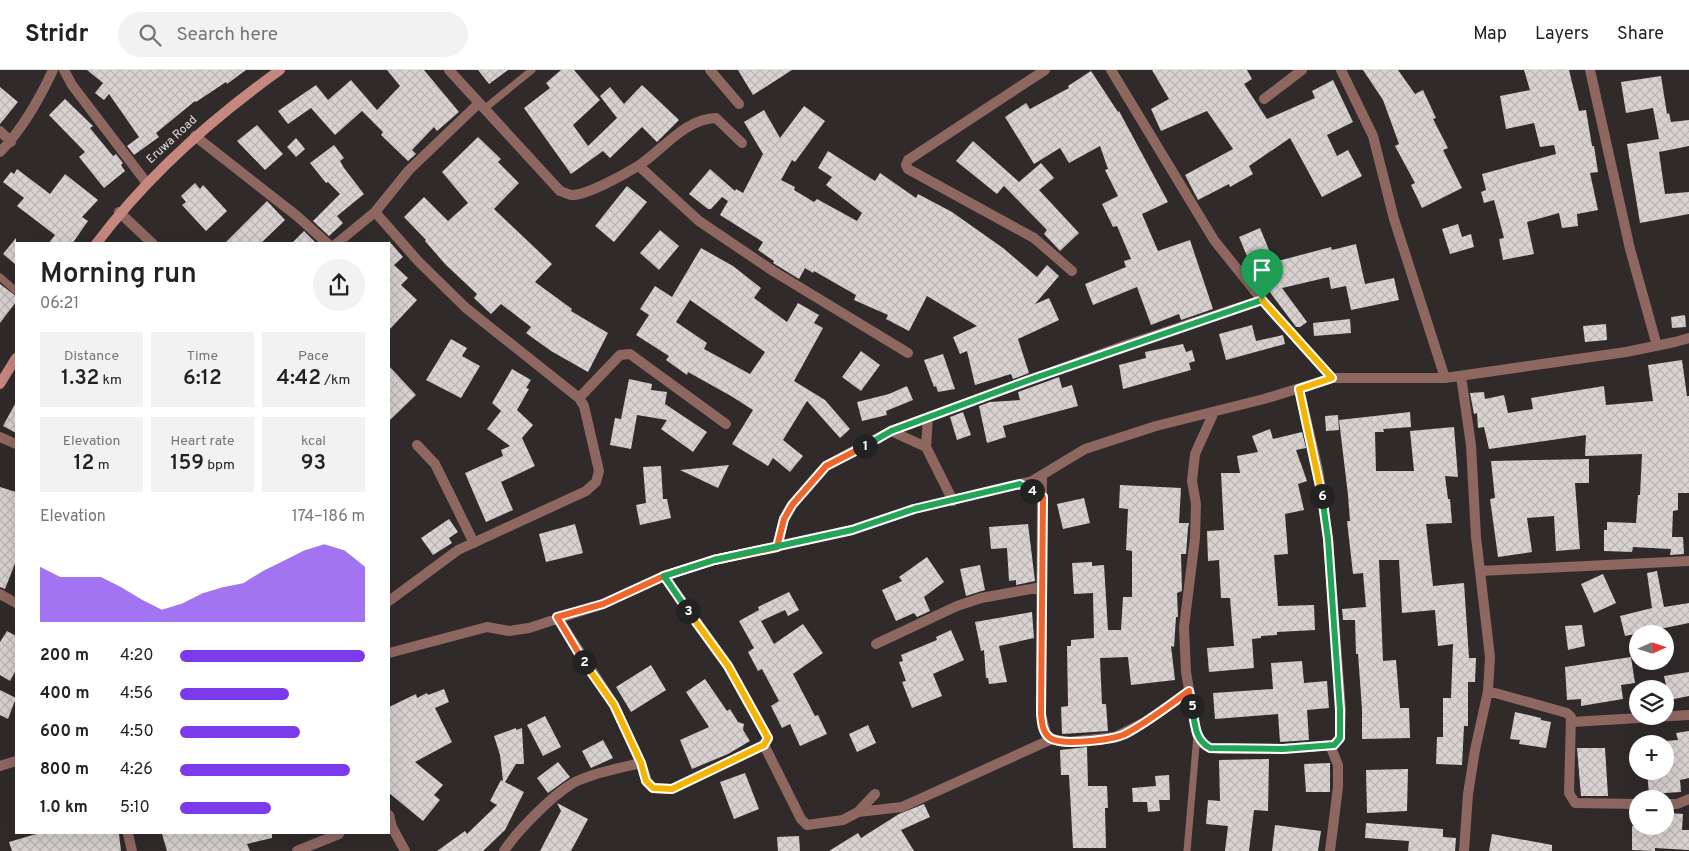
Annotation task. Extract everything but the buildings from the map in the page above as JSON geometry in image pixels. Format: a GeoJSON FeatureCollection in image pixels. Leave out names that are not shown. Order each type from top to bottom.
{"type":"FeatureCollection","features":[{"type":"Feature","properties":{"kind":"main road","name":"Eruwa Road"},"geometry":{"type":"LineString","coordinates":[[98,242],[146,182],[195,136],[232,105],[280,70]]}},
{"type":"Feature","properties":{"kind":"main road"},"geometry":{"type":"LineString","coordinates":[[0,384],[15,360]]}},
{"type":"Feature","properties":{"kind":"street"},"geometry":{"type":"LineString","coordinates":[[0,152],[11,142],[38,101],[53,70]]}},
{"type":"Feature","properties":{"kind":"street"},"geometry":{"type":"LineString","coordinates":[[64,70],[72,85],[146,182]]}},
{"type":"Feature","properties":{"kind":"street"},"geometry":{"type":"LineString","coordinates":[[449,70],[560,191],[570,195],[582,194],[639,166],[670,140],[703,118],[716,118],[742,143]]}},
{"type":"Feature","properties":{"kind":"street"},"geometry":{"type":"LineString","coordinates":[[710,70],[739,104]]}},
{"type":"Feature","properties":{"kind":"street"},"geometry":{"type":"LineString","coordinates":[[1045,70],[908,160],[906,165],[908,169],[1034,238],[1072,271]]}},
{"type":"Feature","properties":{"kind":"street"},"geometry":{"type":"LineString","coordinates":[[1111,70],[1214,240],[1262,300],[1332,378]]}},
{"type":"Feature","properties":{"kind":"street"},"geometry":{"type":"LineString","coordinates":[[1264,99],[1302,70]]}},
{"type":"Feature","properties":{"kind":"street"},"geometry":{"type":"LineString","coordinates":[[1340,70],[1373,136],[1394,219],[1445,378]]}},
{"type":"Feature","properties":{"kind":"street"},"geometry":{"type":"LineString","coordinates":[[1590,70],[1630,249],[1657,346]]}},
{"type":"Feature","properties":{"kind":"street"},"geometry":{"type":"LineString","coordinates":[[338,242],[375,212],[409,170],[481,106]]}},
{"type":"Feature","properties":{"kind":"street"},"geometry":{"type":"LineString","coordinates":[[0,131],[11,142]]}},
{"type":"Feature","properties":{"kind":"street"},"geometry":{"type":"LineString","coordinates":[[195,136],[297,216],[326,242]]}},
{"type":"Feature","properties":{"kind":"street"},"geometry":{"type":"LineString","coordinates":[[639,166],[699,220],[773,271],[908,353]]}},
{"type":"Feature","properties":{"kind":"street"},"geometry":{"type":"LineString","coordinates":[[120,212],[151,242]]}},
{"type":"Feature","properties":{"kind":"street"},"geometry":{"type":"LineString","coordinates":[[375,212],[418,261],[466,308],[580,398],[584,406],[600,471],[596,482],[586,491],[458,550],[390,600]]}},
{"type":"Feature","properties":{"kind":"street"},"geometry":{"type":"LineString","coordinates":[[777,547],[784,519],[792,505],[826,466],[891,431],[1123,346],[1262,300]]}},
{"type":"Feature","properties":{"kind":"street"},"geometry":{"type":"LineString","coordinates":[[390,653],[487,627],[509,631],[529,628],[557,617],[603,604],[664,576],[714,560],[852,530],[914,509],[1020,484],[1042,476],[1085,449],[1156,426],[1299,389],[1332,378],[1445,378],[1657,346],[1689,338]]}},
{"type":"Feature","properties":{"kind":"street"},"geometry":{"type":"LineString","coordinates":[[580,398],[620,355],[630,354],[726,424]]}},
{"type":"Feature","properties":{"kind":"street"},"geometry":{"type":"LineString","coordinates":[[1461,376],[1471,445],[1480,571],[1490,657],[1488,691],[1475,750],[1468,794],[1464,851]]}},
{"type":"Feature","properties":{"kind":"street"},"geometry":{"type":"LineString","coordinates":[[1214,412],[1195,454],[1192,482],[1196,504],[1195,538],[1184,626],[1186,672],[1197,735],[1202,743],[1221,749],[1283,749],[1334,745],[1340,738],[1340,710],[1328,539],[1318,470],[1299,389]]}},
{"type":"Feature","properties":{"kind":"street"},"geometry":{"type":"LineString","coordinates":[[928,417],[926,447],[953,500]]}},
{"type":"Feature","properties":{"kind":"street"},"geometry":{"type":"LineString","coordinates":[[891,431],[926,447]]}},
{"type":"Feature","properties":{"kind":"street"},"geometry":{"type":"LineString","coordinates":[[0,437],[15,444]]}},
{"type":"Feature","properties":{"kind":"street"},"geometry":{"type":"LineString","coordinates":[[417,445],[435,464],[474,542]]}},
{"type":"Feature","properties":{"kind":"street"},"geometry":{"type":"LineString","coordinates":[[1042,476],[1041,714],[1046,734],[1052,739],[1068,742],[1124,734],[1189,691]]}},
{"type":"Feature","properties":{"kind":"street"},"geometry":{"type":"LineString","coordinates":[[1020,484],[1043,497]]}},
{"type":"Feature","properties":{"kind":"street"},"geometry":{"type":"LineString","coordinates":[[1480,571],[1689,561]]}},
{"type":"Feature","properties":{"kind":"street"},"geometry":{"type":"LineString","coordinates":[[557,617],[614,705],[641,763],[646,781],[653,788],[672,789],[764,745],[768,738],[728,666],[664,576]]}},
{"type":"Feature","properties":{"kind":"street"},"geometry":{"type":"LineString","coordinates":[[876,644],[957,606],[981,598],[1042,587]]}},
{"type":"Feature","properties":{"kind":"street"},"geometry":{"type":"LineString","coordinates":[[0,594],[15,602]]}},
{"type":"Feature","properties":{"kind":"street"},"geometry":{"type":"LineString","coordinates":[[1488,691],[1567,713],[1572,722],[1569,793],[1575,803],[1629,804]]}},
{"type":"Feature","properties":{"kind":"street"},"geometry":{"type":"LineString","coordinates":[[1572,722],[1689,715]]}},
{"type":"Feature","properties":{"kind":"street"},"geometry":{"type":"LineString","coordinates":[[858,812],[902,807],[1052,739]]}},
{"type":"Feature","properties":{"kind":"street"},"geometry":{"type":"LineString","coordinates":[[764,745],[801,819],[807,825],[843,820],[858,812],[875,794]]}},
{"type":"Feature","properties":{"kind":"street"},"geometry":{"type":"LineString","coordinates":[[1330,745],[1338,765],[1338,787],[1330,851]]}},
{"type":"Feature","properties":{"kind":"street"},"geometry":{"type":"LineString","coordinates":[[0,766],[15,761]]}},
{"type":"Feature","properties":{"kind":"street"},"geometry":{"type":"LineString","coordinates":[[504,851],[514,835],[574,782],[589,776],[641,763]]}},
{"type":"Feature","properties":{"kind":"street"},"geometry":{"type":"LineString","coordinates":[[1674,804],[1689,799]]}},
{"type":"Feature","properties":{"kind":"street"},"geometry":{"type":"LineString","coordinates":[[390,819],[404,851]]}},
{"type":"Feature","properties":{"kind":"street"},"geometry":{"type":"LineString","coordinates":[[128,834],[132,851]]}},
{"type":"Feature","properties":{"kind":"street"},"geometry":{"type":"LineString","coordinates":[[297,851],[339,834]]}},
{"type":"Feature","properties":{"kind":"lane"},"geometry":{"type":"LineString","coordinates":[[481,106],[532,70]]}},
{"type":"Feature","properties":{"kind":"lane"},"geometry":{"type":"LineString","coordinates":[[0,277],[15,290]]}},
{"type":"Feature","properties":{"kind":"lane"},"geometry":{"type":"LineString","coordinates":[[1187,851],[1197,735]]}},
{"type":"Feature","properties":{"kind":"route"},"geometry":{"type":"LineString","coordinates":[[1262,300],[1123,346],[891,431],[826,466],[792,505],[784,519],[777,547],[714,560],[664,576],[603,604],[557,617],[567,636],[614,705],[641,763],[646,781],[653,788],[661,790],[672,789],[724,762],[764,745],[768,738],[728,666],[664,576],[714,560],[777,547],[852,530],[914,509],[1020,484],[1043,497],[1041,714],[1042,725],[1046,734],[1052,739],[1068,742],[1115,737],[1124,734],[1145,722],[1189,691],[1197,735],[1202,743],[1210,748],[1283,749],[1334,745],[1340,738],[1340,710],[1328,539],[1318,470],[1299,389],[1332,378],[1262,300]]}}]}
